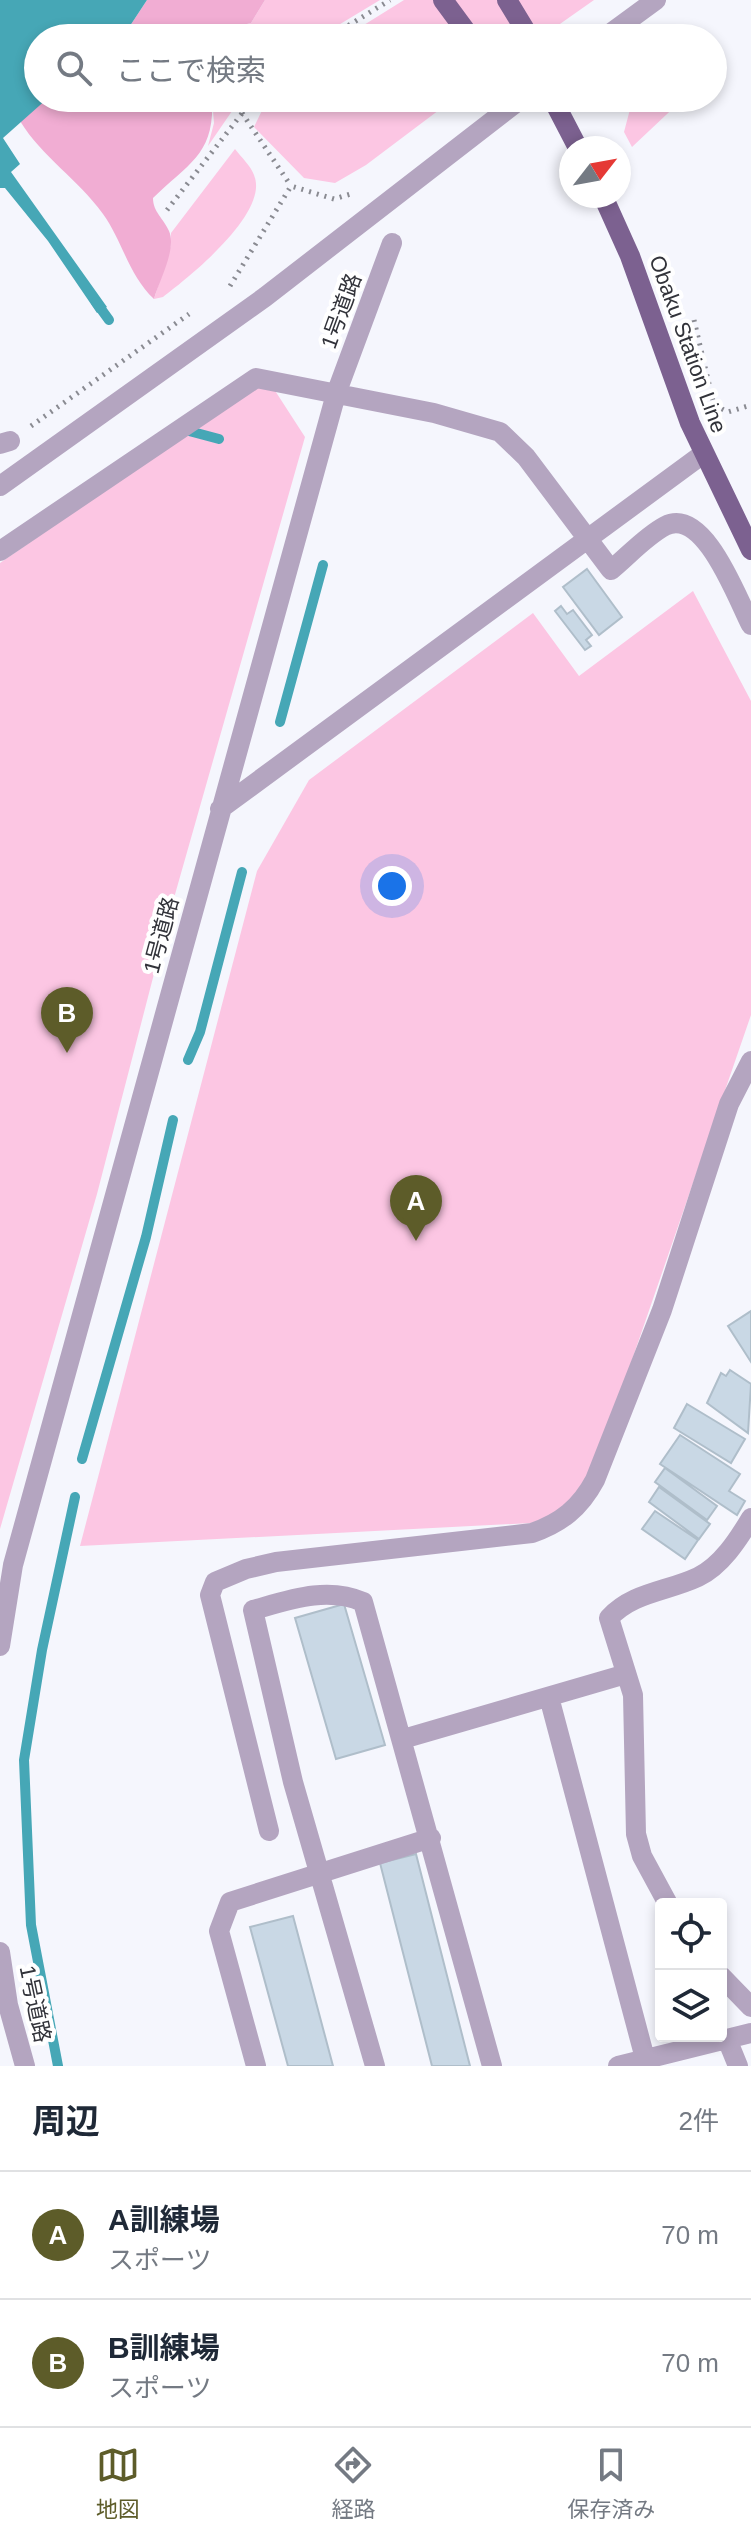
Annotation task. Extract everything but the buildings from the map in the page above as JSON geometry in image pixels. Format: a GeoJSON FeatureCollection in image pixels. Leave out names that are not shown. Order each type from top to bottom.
{"type":"FeatureCollection","features":[{"type":"Feature","properties":{"kind":"main road"},"geometry":{"type":"LineString","coordinates":[[443,0],[461,24]]}},
{"type":"Feature","properties":{"kind":"main road"},"geometry":{"type":"LineString","coordinates":[[507,0],[522,24]]}},
{"type":"Feature","properties":{"kind":"main road"},"geometry":{"type":"LineString","coordinates":[[559,112],[572,136]]}},
{"type":"Feature","properties":{"kind":"main road","name":"Obaku Station Line"},"geometry":{"type":"LineString","coordinates":[[608,208],[630,256],[703,454],[751,550]]}},
{"type":"Feature","properties":{"kind":"street"},"geometry":{"type":"LineString","coordinates":[[623,24],[656,0]]}},
{"type":"Feature","properties":{"kind":"street"},"geometry":{"type":"LineString","coordinates":[[0,486],[265,297],[504,112]]}},
{"type":"Feature","properties":{"kind":"street","name":"1号道路"},"geometry":{"type":"LineString","coordinates":[[0,1646],[13,1565],[220,809],[336,394],[392,243]]}},
{"type":"Feature","properties":{"kind":"street"},"geometry":{"type":"LineString","coordinates":[[0,551],[256,378],[434,413],[500,432],[526,457],[611,570],[665,526],[680,523],[698,530],[751,625]]}},
{"type":"Feature","properties":{"kind":"street"},"geometry":{"type":"LineString","coordinates":[[220,809],[703,454]]}},
{"type":"Feature","properties":{"kind":"street"},"geometry":{"type":"LineString","coordinates":[[269,1831],[210,1595],[215,1582],[246,1569],[276,1562],[532,1533],[553,1526],[584,1501],[662,1310],[729,1104],[751,1061]]}},
{"type":"Feature","properties":{"kind":"street"},"geometry":{"type":"LineString","coordinates":[[665,1898],[642,1856],[636,1834],[633,1695],[609,1618],[624,1602],[708,1571],[721,1559],[751,1518]]}},
{"type":"Feature","properties":{"kind":"street"},"geometry":{"type":"LineString","coordinates":[[375,2066],[293,1782],[253,1610],[302,1597],[345,1594],[363,1602],[492,2066]]}},
{"type":"Feature","properties":{"kind":"street"},"geometry":{"type":"LineString","coordinates":[[403,1739],[626,1674]]}},
{"type":"Feature","properties":{"kind":"street"},"geometry":{"type":"LineString","coordinates":[[549,1697],[646,2063]]}},
{"type":"Feature","properties":{"kind":"street"},"geometry":{"type":"LineString","coordinates":[[256,2066],[219,1931],[230,1902],[431,1838]]}},
{"type":"Feature","properties":{"kind":"street","name":"1号道路"},"geometry":{"type":"LineString","coordinates":[[0,1952],[8,2005],[25,2066]]}},
{"type":"Feature","properties":{"kind":"street"},"geometry":{"type":"LineString","coordinates":[[727,1982],[751,2007]]}},
{"type":"Feature","properties":{"kind":"street"},"geometry":{"type":"LineString","coordinates":[[738,2066],[727,2039],[751,2033]]}},
{"type":"Feature","properties":{"kind":"street"},"geometry":{"type":"LineString","coordinates":[[618,2066],[646,2063],[717,2042]]}},
{"type":"Feature","properties":{"kind":"path"},"geometry":{"type":"LineString","coordinates":[[351,24],[390,0]]}},
{"type":"Feature","properties":{"kind":"path"},"geometry":{"type":"LineString","coordinates":[[167,210],[242,113],[291,186],[334,199],[361,188]]}},
{"type":"Feature","properties":{"kind":"path"},"geometry":{"type":"LineString","coordinates":[[221,292],[233,284],[291,186]]}},
{"type":"Feature","properties":{"kind":"path"},"geometry":{"type":"LineString","coordinates":[[5,442],[196,310]]}},
{"type":"Feature","properties":{"kind":"path"},"geometry":{"type":"LineString","coordinates":[[694,320],[714,405],[728,412],[751,405]]}},
{"type":"Feature","properties":{"kind":"shaded area"},"geometry":{"type":"Polygon","coordinates":[[[147,0],[265,0],[251,23],[247,24],[131,24],[147,0]]]}},
{"type":"Feature","properties":{"kind":"shaded area"},"geometry":{"type":"Polygon","coordinates":[[[265,0],[380,0],[340,24],[247,24],[251,23],[265,0]]]}},
{"type":"Feature","properties":{"kind":"shaded area"},"geometry":{"type":"Polygon","coordinates":[[[404,0],[594,0],[560,24],[365,24],[404,0]]]}},
{"type":"Feature","properties":{"kind":"shaded area"},"geometry":{"type":"Polygon","coordinates":[[[31,112],[212,112],[209,132],[198,156],[153,198],[171,238],[169,256],[154,299],[138,280],[103,214],[39,146],[20,121],[31,112]]]}},
{"type":"Feature","properties":{"kind":"shaded area"},"geometry":{"type":"Polygon","coordinates":[[[213,112],[231,112],[208,146],[214,123],[213,112]]]}},
{"type":"Feature","properties":{"kind":"shaded area"},"geometry":{"type":"Polygon","coordinates":[[[261,112],[436,112],[366,165],[335,183],[304,178],[254,127],[261,112]]]}},
{"type":"Feature","properties":{"kind":"shaded area"},"geometry":{"type":"Polygon","coordinates":[[[629,112],[669,112],[632,147],[631,136],[626,136],[624,132],[629,112]]]}},
{"type":"Feature","properties":{"kind":"shaded area"},"geometry":{"type":"Polygon","coordinates":[[[235,149],[254,175],[256,190],[250,207],[239,225],[207,260],[163,297],[154,299],[171,245],[171,233],[235,149]]]}},
{"type":"Feature","properties":{"kind":"shaded area"},"geometry":{"type":"Polygon","coordinates":[[[259,384],[272,386],[305,437],[170,912],[97,1194],[0,1529],[0,563],[259,384]]]}},
{"type":"Feature","properties":{"kind":"shaded area"},"geometry":{"type":"Polygon","coordinates":[[[693,591],[751,701],[751,1015],[595,1467],[560,1509],[531,1523],[80,1546],[257,871],[309,780],[533,613],[579,676],[693,591]]]}},
{"type":"Feature","properties":{"kind":"water"},"geometry":{"type":"Polygon","coordinates":[[[0,0],[147,0],[131,24],[24,24],[24,112],[32,112],[3,138],[20,164],[11,172],[107,307],[97,313],[48,241],[5,188],[0,188],[0,0]]]}},
{"type":"Feature","properties":{"kind":"waterway"},"geometry":{"type":"LineString","coordinates":[[96,302],[109,320]]}},
{"type":"Feature","properties":{"kind":"waterway"},"geometry":{"type":"LineString","coordinates":[[189,431],[219,439]]}},
{"type":"Feature","properties":{"kind":"waterway"},"geometry":{"type":"LineString","coordinates":[[280,722],[323,565]]}},
{"type":"Feature","properties":{"kind":"waterway"},"geometry":{"type":"LineString","coordinates":[[188,1060],[200,1032],[242,872]]}},
{"type":"Feature","properties":{"kind":"waterway"},"geometry":{"type":"LineString","coordinates":[[82,1459],[146,1237],[173,1120]]}},
{"type":"Feature","properties":{"kind":"waterway"},"geometry":{"type":"LineString","coordinates":[[58,2066],[31,1925],[24,1760],[42,1650],[75,1497]]}},
{"type":"Feature","properties":{"kind":"place","name":"B訓練場"},"geometry":{"type":"Point","coordinates":[67,1053]}},
{"type":"Feature","properties":{"kind":"place","name":"A訓練場"},"geometry":{"type":"Point","coordinates":[416,1241]}}]}
